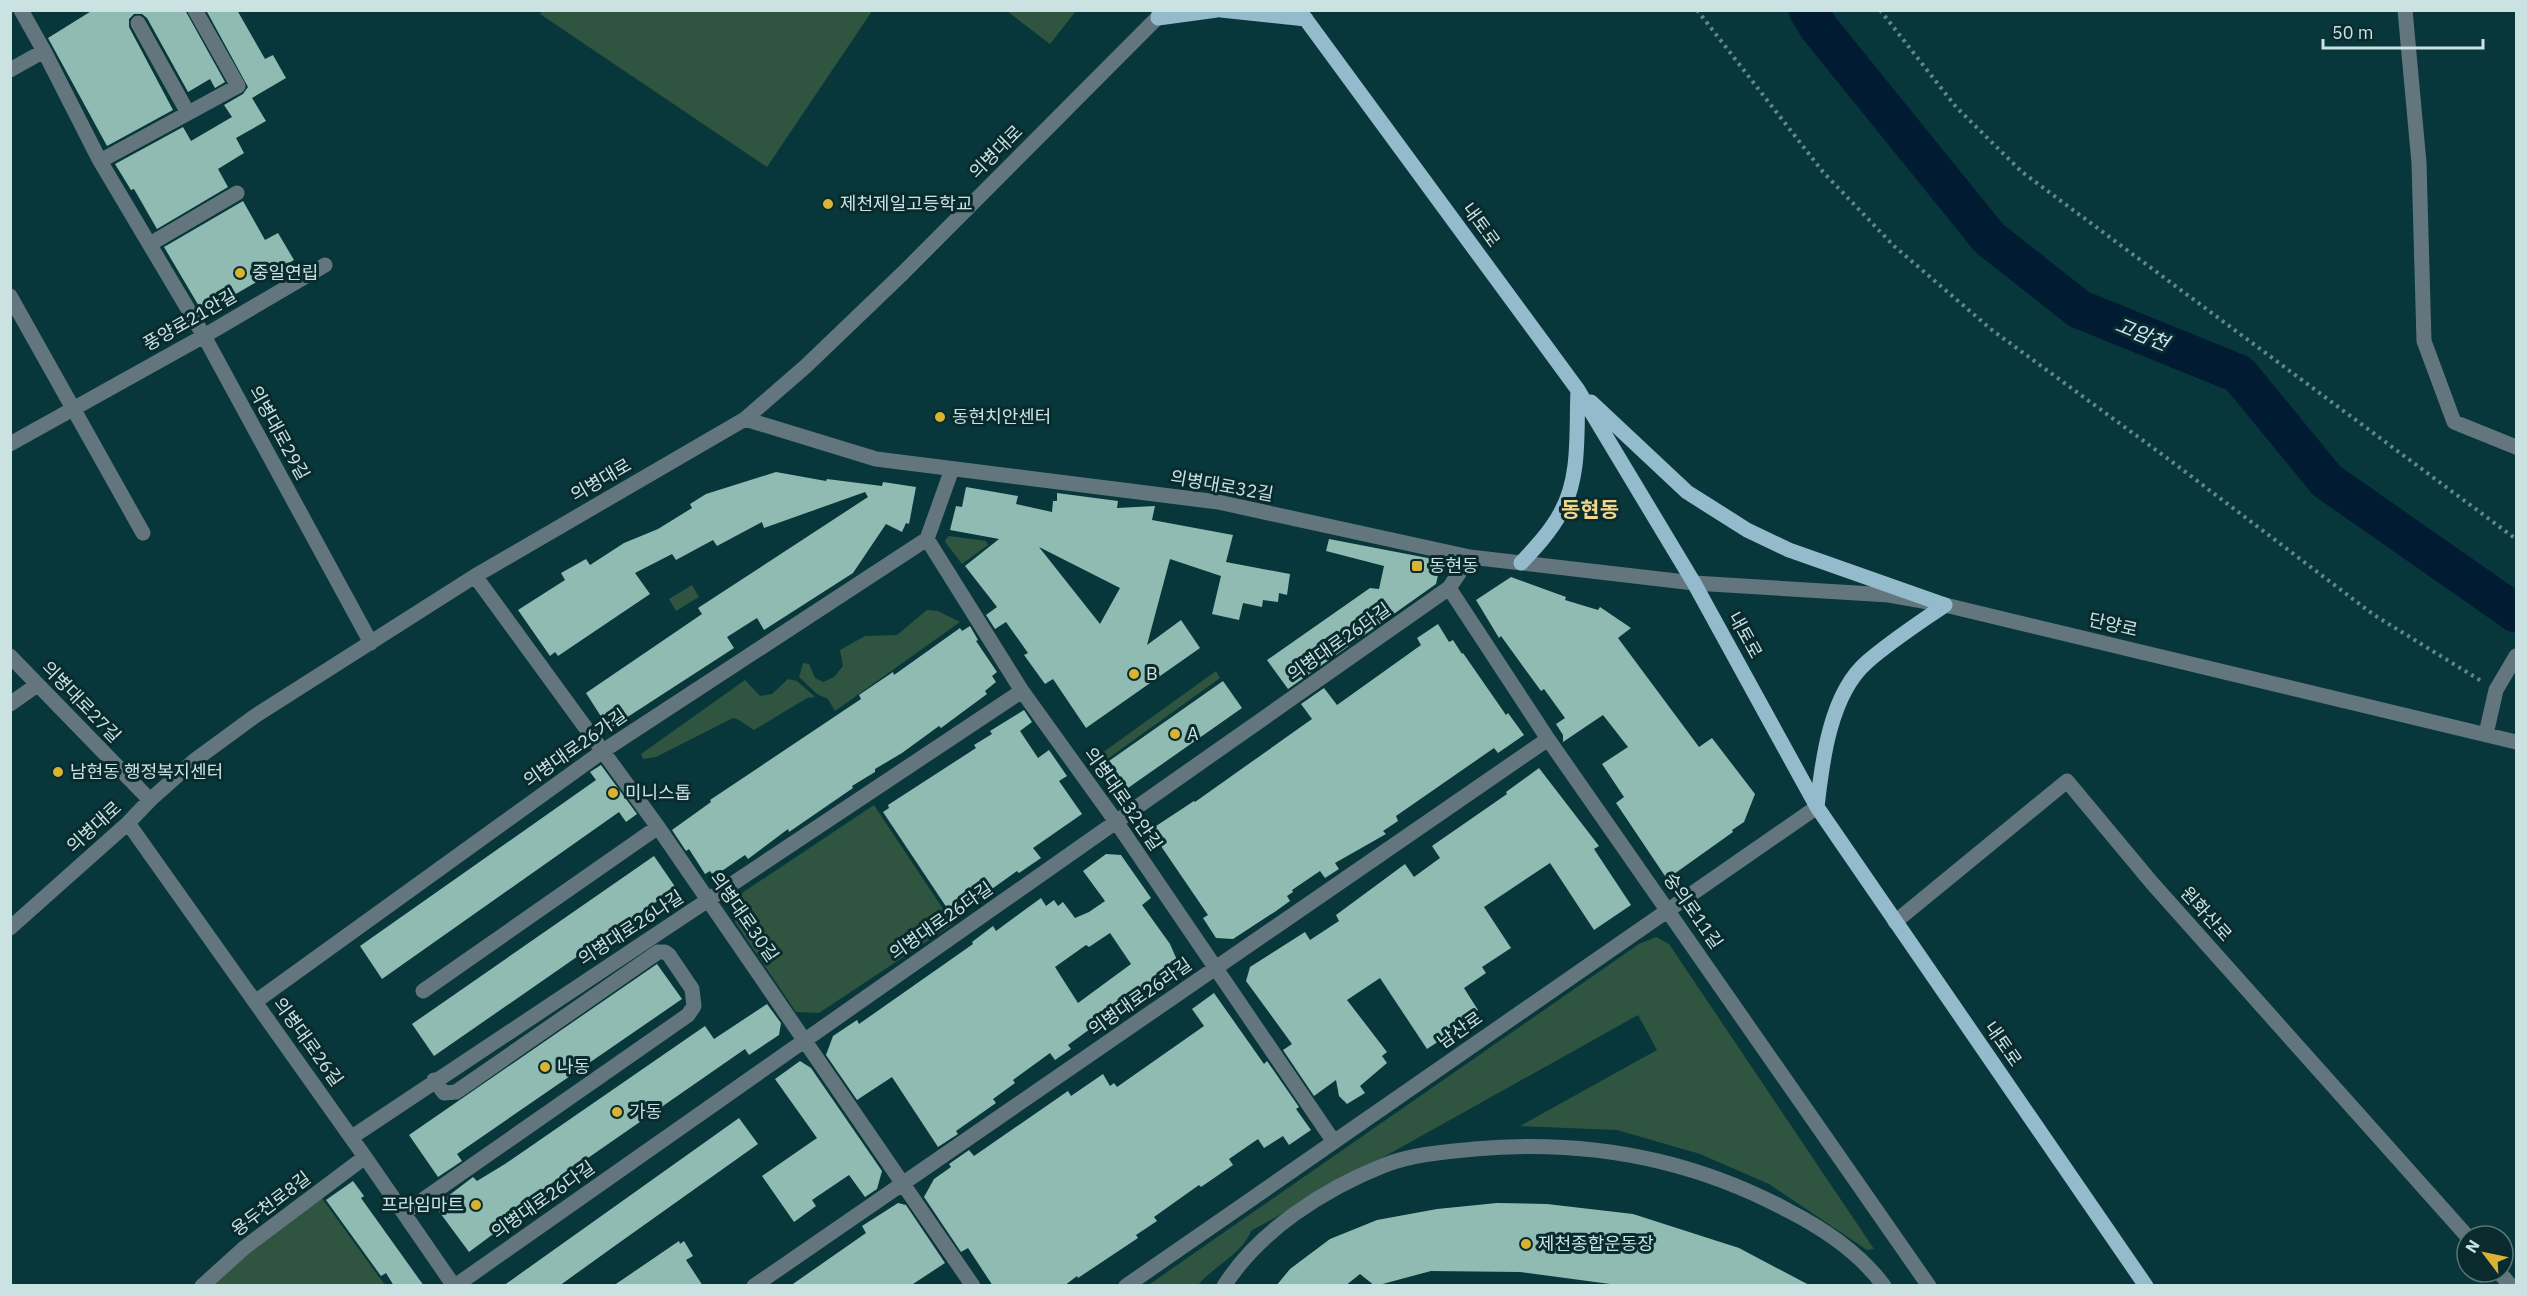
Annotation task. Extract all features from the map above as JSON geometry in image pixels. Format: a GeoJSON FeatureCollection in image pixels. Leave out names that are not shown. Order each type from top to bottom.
{"type":"FeatureCollection","features":[{"type":"Feature","properties":{"kind":"main road"},"geometry":{"type":"LineString","coordinates":[[1161,13],[1219,10],[1304,13]]}},
{"type":"Feature","properties":{"kind":"main road","name":"내토로"},"geometry":{"type":"LineString","coordinates":[[1304,13],[1578,390],[1694,583],[1816,807],[2146,1286]]}},
{"type":"Feature","properties":{"kind":"main road"},"geometry":{"type":"LineString","coordinates":[[1521,563],[1552,526],[1567,500],[1575,475],[1578,390]]}},
{"type":"Feature","properties":{"kind":"main road"},"geometry":{"type":"LineString","coordinates":[[1578,390],[1687,492],[1747,530],[1789,550],[1945,605]]}},
{"type":"Feature","properties":{"kind":"main road"},"geometry":{"type":"LineString","coordinates":[[1816,807],[1823,756],[1837,710],[1852,678],[1866,663],[1945,605]]}},
{"type":"Feature","properties":{"kind":"street","name":"의병대로29길"},"geometry":{"type":"LineString","coordinates":[[21,10],[100,161],[204,336],[371,643]]}},
{"type":"Feature","properties":{"kind":"street"},"geometry":{"type":"LineString","coordinates":[[100,161],[238,87],[195,10]]}},
{"type":"Feature","properties":{"kind":"street"},"geometry":{"type":"LineString","coordinates":[[2405,10],[2419,163],[2424,341],[2454,422],[2517,447]]}},
{"type":"Feature","properties":{"kind":"street","name":"의병대로"},"geometry":{"type":"LineString","coordinates":[[10,928],[195,760],[255,716],[475,576],[745,419],[807,366],[871,304],[1161,13]]}},
{"type":"Feature","properties":{"kind":"street"},"geometry":{"type":"LineString","coordinates":[[138,22],[188,113]]}},
{"type":"Feature","properties":{"kind":"street"},"geometry":{"type":"LineString","coordinates":[[10,70],[44,51]]}},
{"type":"Feature","properties":{"kind":"street"},"geometry":{"type":"LineString","coordinates":[[150,244],[237,193]]}},
{"type":"Feature","properties":{"kind":"street","name":"풍양로21안길"},"geometry":{"type":"LineString","coordinates":[[10,444],[204,336],[325,265]]}},
{"type":"Feature","properties":{"kind":"street"},"geometry":{"type":"LineString","coordinates":[[10,296],[142,533]]}},
{"type":"Feature","properties":{"kind":"street","name":"의병대로32길"},"geometry":{"type":"LineString","coordinates":[[745,419],[876,459],[1218,502],[1470,557],[1694,583]]}},
{"type":"Feature","properties":{"kind":"street"},"geometry":{"type":"LineString","coordinates":[[927,539],[952,468]]}},
{"type":"Feature","properties":{"kind":"street","name":"의병대로32안길"},"geometry":{"type":"LineString","coordinates":[[927,539],[1022,691],[1117,823],[1334,1142]]}},
{"type":"Feature","properties":{"kind":"street","name":"의병대로26가길"},"geometry":{"type":"LineString","coordinates":[[255,1002],[603,751],[927,539]]}},
{"type":"Feature","properties":{"kind":"street"},"geometry":{"type":"LineString","coordinates":[[1449,588],[1470,557]]}},
{"type":"Feature","properties":{"kind":"street","name":"의병대로30길"},"geometry":{"type":"LineString","coordinates":[[475,576],[658,827],[973,1286]]}},
{"type":"Feature","properties":{"kind":"street","name":"단양로"},"geometry":{"type":"LineString","coordinates":[[1694,583],[1889,595],[1945,605],[2517,741]]}},
{"type":"Feature","properties":{"kind":"street","name":"숭의로11길"},"geometry":{"type":"LineString","coordinates":[[1449,588],[1548,739],[1929,1286]]}},
{"type":"Feature","properties":{"kind":"street","name":"의병대로26다길"},"geometry":{"type":"LineString","coordinates":[[455,1286],[1449,588]]}},
{"type":"Feature","properties":{"kind":"street","name":"의병대로27길"},"geometry":{"type":"LineString","coordinates":[[10,656],[150,800]]}},
{"type":"Feature","properties":{"kind":"street"},"geometry":{"type":"LineString","coordinates":[[2486,734],[2496,690],[2517,656]]}},
{"type":"Feature","properties":{"kind":"street"},"geometry":{"type":"LineString","coordinates":[[10,704],[37,685]]}},
{"type":"Feature","properties":{"kind":"street","name":"의병대로26나길"},"geometry":{"type":"LineString","coordinates":[[352,1137],[434,1080],[1022,691]]}},
{"type":"Feature","properties":{"kind":"street","name":"의병대로26라길"},"geometry":{"type":"LineString","coordinates":[[754,1286],[1548,739]]}},
{"type":"Feature","properties":{"kind":"street","name":"원화산로"},"geometry":{"type":"LineString","coordinates":[[1895,922],[2067,781],[2152,883],[2456,1224]]}},
{"type":"Feature","properties":{"kind":"street","name":"남산로"},"geometry":{"type":"LineString","coordinates":[[1126,1286],[1816,807]]}},
{"type":"Feature","properties":{"kind":"street","name":"의병대로26길"},"geometry":{"type":"LineString","coordinates":[[128,823],[352,1137],[455,1286]]}},
{"type":"Feature","properties":{"kind":"street"},"geometry":{"type":"LineString","coordinates":[[423,991],[658,827]]}},
{"type":"Feature","properties":{"kind":"street"},"geometry":{"type":"LineString","coordinates":[[404,1213],[688,1015],[694,1006],[692,989],[669,955],[665,951],[658,952],[456,1092],[444,1093],[434,1080]]}},
{"type":"Feature","properties":{"kind":"street"},"geometry":{"type":"LineString","coordinates":[[1224,1286],[1257,1245],[1288,1219],[1329,1191],[1386,1164],[1436,1152],[1512,1145],[1570,1147],[1632,1154],[1681,1165],[1720,1178],[1811,1222],[1848,1249],[1884,1286]]}},
{"type":"Feature","properties":{"kind":"street","name":"용두천로8길"},"geometry":{"type":"LineString","coordinates":[[202,1286],[244,1248],[365,1156]]}},
{"type":"Feature","properties":{"kind":"path"},"geometry":{"type":"LineString","coordinates":[[1697,10],[1823,172],[1894,246],[1983,322],[2171,460],[2374,615],[2496,690]]}},
{"type":"Feature","properties":{"kind":"path"},"geometry":{"type":"LineString","coordinates":[[1880,10],[1956,107],[2022,172],[2517,539]]}},
{"type":"Feature","properties":{"kind":"green space"},"geometry":{"type":"Polygon","coordinates":[[[543,10],[872,11],[767,167],[540,14],[543,10]]]}},
{"type":"Feature","properties":{"kind":"green space"},"geometry":{"type":"Polygon","coordinates":[[[1007,11],[1076,11],[1050,44],[1007,11]]]}},
{"type":"Feature","properties":{"kind":"green space"},"geometry":{"type":"Polygon","coordinates":[[[949,536],[986,541],[988,545],[962,564],[946,543],[945,540],[949,536]]]}},
{"type":"Feature","properties":{"kind":"green space"},"geometry":{"type":"Polygon","coordinates":[[[692,585],[699,597],[676,611],[669,599],[692,585]]]}},
{"type":"Feature","properties":{"kind":"green space"},"geometry":{"type":"Polygon","coordinates":[[[927,610],[938,611],[960,622],[835,711],[828,699],[817,694],[799,677],[803,663],[809,664],[815,678],[823,682],[834,677],[843,666],[840,650],[865,636],[897,635],[927,610]]]}},
{"type":"Feature","properties":{"kind":"green space"},"geometry":{"type":"Polygon","coordinates":[[[1216,671],[1220,678],[1106,760],[1102,753],[1216,671]]]}},
{"type":"Feature","properties":{"kind":"green space"},"geometry":{"type":"Polygon","coordinates":[[[788,679],[797,681],[815,697],[807,698],[754,730],[733,718],[656,757],[643,759],[641,754],[745,680],[760,696],[772,694],[788,679]]]}},
{"type":"Feature","properties":{"kind":"green space"},"geometry":{"type":"Polygon","coordinates":[[[874,805],[953,924],[819,1013],[796,1012],[731,916],[736,897],[874,805]]]}},
{"type":"Feature","properties":{"kind":"green space"},"geometry":{"type":"Polygon","coordinates":[[[1656,937],[1669,944],[1874,1249],[1867,1250],[1769,1184],[1700,1154],[1617,1130],[1520,1126],[1657,1050],[1638,1015],[1251,1231],[1241,1246],[1198,1285],[1147,1286],[1639,944],[1656,937]]]}},
{"type":"Feature","properties":{"kind":"green space"},"geometry":{"type":"Polygon","coordinates":[[[321,1197],[385,1285],[210,1286],[250,1251],[321,1197]]]}},
{"type":"Feature","properties":{"kind":"building"},"geometry":{"type":"Polygon","coordinates":[[[93,10],[185,10],[225,82],[215,88],[210,79],[188,92],[147,18],[142,14],[134,14],[129,19],[129,27],[173,110],[107,146],[48,38],[93,10]]]}},
{"type":"Feature","properties":{"kind":"building"},"geometry":{"type":"Polygon","coordinates":[[[206,10],[237,10],[265,59],[273,55],[286,78],[252,98],[266,121],[236,138],[244,153],[218,169],[228,187],[157,229],[134,189],[131,190],[115,164],[183,127],[191,141],[232,117],[224,105],[243,94],[248,87],[206,10]]]}},
{"type":"Feature","properties":{"kind":"building"},"geometry":{"type":"Polygon","coordinates":[[[243,201],[265,240],[278,233],[294,260],[203,313],[164,247],[243,201]]]}},
{"type":"Feature","properties":{"kind":"building"},"geometry":{"type":"Polygon","coordinates":[[[776,472],[826,481],[827,479],[882,486],[883,482],[916,487],[909,524],[906,523],[902,532],[886,524],[853,573],[764,630],[757,618],[727,637],[734,648],[609,729],[586,693],[702,614],[698,608],[868,497],[865,492],[764,528],[762,522],[717,546],[713,540],[676,560],[672,554],[635,573],[650,594],[558,656],[555,652],[550,656],[518,610],[565,580],[561,573],[586,559],[590,565],[624,543],[658,529],[692,508],[690,504],[706,494],[776,472]]]}},
{"type":"Feature","properties":{"kind":"building"},"geometry":{"type":"Polygon","coordinates":[[[966,487],[1018,496],[1016,504],[1052,512],[1053,501],[1057,501],[1057,493],[1118,501],[1117,508],[1155,506],[1152,520],[1233,535],[1226,562],[1290,574],[1287,595],[1279,593],[1278,602],[1263,600],[1262,607],[1243,603],[1239,620],[1212,614],[1221,576],[1170,559],[1147,645],[1181,620],[1200,648],[1086,728],[1053,679],[1045,684],[1024,655],[1028,653],[1006,622],[995,629],[986,615],[997,607],[965,566],[999,539],[950,530],[956,506],[962,507],[966,487]],[[1039,547],[1100,624],[1120,588],[1039,547]]]}},
{"type":"Feature","properties":{"kind":"building"},"geometry":{"type":"Polygon","coordinates":[[[1329,539],[1433,559],[1440,566],[1436,584],[1288,689],[1267,660],[1370,588],[1379,589],[1384,566],[1326,551],[1329,539]]]}},
{"type":"Feature","properties":{"kind":"building"},"geometry":{"type":"Polygon","coordinates":[[[1511,577],[1566,597],[1565,600],[1598,610],[1600,607],[1631,628],[1618,638],[1699,747],[1712,738],[1755,794],[1744,822],[1667,879],[1616,803],[1624,797],[1602,764],[1628,747],[1603,715],[1563,742],[1563,735],[1556,724],[1565,718],[1544,689],[1541,691],[1501,636],[1499,638],[1476,600],[1511,577]]]}},
{"type":"Feature","properties":{"kind":"building"},"geometry":{"type":"Polygon","coordinates":[[[1438,624],[1449,642],[1453,640],[1506,715],[1508,713],[1524,735],[1498,753],[1494,748],[1396,816],[1398,821],[1383,831],[1386,834],[1335,863],[1339,869],[1325,878],[1320,871],[1292,890],[1293,892],[1287,896],[1290,901],[1276,911],[1233,939],[1216,938],[1203,918],[1208,915],[1150,830],[1195,802],[1312,719],[1301,704],[1324,688],[1337,705],[1421,645],[1417,638],[1438,624]]]}},
{"type":"Feature","properties":{"kind":"building"},"geometry":{"type":"Polygon","coordinates":[[[970,626],[978,640],[976,641],[997,672],[992,676],[996,682],[985,691],[987,694],[941,728],[939,726],[875,769],[875,772],[789,832],[788,829],[748,859],[745,855],[719,873],[717,870],[712,874],[710,871],[705,874],[689,849],[686,851],[672,830],[711,802],[710,800],[861,699],[859,695],[893,672],[894,675],[960,628],[962,631],[970,626]]]}},
{"type":"Feature","properties":{"kind":"building","name":"A"},"geometry":{"type":"Polygon","coordinates":[[[1223,681],[1242,708],[1128,788],[1109,761],[1223,681]]]}},
{"type":"Feature","properties":{"kind":"building"},"geometry":{"type":"Polygon","coordinates":[[[1024,710],[1032,722],[1020,731],[1038,758],[1049,750],[1067,776],[1059,781],[1082,814],[1033,848],[1041,858],[1019,873],[1017,871],[964,909],[960,904],[949,911],[883,812],[889,808],[888,805],[976,748],[974,745],[992,734],[990,731],[1024,710]]]}},
{"type":"Feature","properties":{"kind":"building"},"geometry":{"type":"Polygon","coordinates":[[[601,765],[637,814],[626,822],[619,812],[382,979],[360,946],[596,780],[590,772],[601,765]]]}},
{"type":"Feature","properties":{"kind":"building"},"geometry":{"type":"Polygon","coordinates":[[[1539,768],[1599,846],[1594,849],[1631,905],[1594,930],[1550,863],[1484,907],[1511,948],[1482,967],[1486,973],[1464,988],[1478,1010],[1460,1023],[1462,1026],[1427,1049],[1380,978],[1347,1000],[1387,1052],[1382,1056],[1387,1063],[1360,1086],[1365,1093],[1347,1104],[1339,1096],[1336,1080],[1314,1096],[1283,1050],[1292,1044],[1246,981],[1250,967],[1305,932],[1310,940],[1339,921],[1336,915],[1405,864],[1414,877],[1440,858],[1432,846],[1507,794],[1506,792],[1539,768]]]}},
{"type":"Feature","properties":{"kind":"building"},"geometry":{"type":"Polygon","coordinates":[[[1106,854],[1121,855],[1151,898],[1142,905],[1170,944],[1180,967],[1173,971],[1176,976],[1168,981],[1170,984],[1154,994],[1149,986],[1068,1045],[1071,1049],[1055,1060],[1050,1053],[1013,1080],[1015,1083],[993,1099],[996,1103],[956,1131],[958,1134],[938,1147],[892,1077],[857,1100],[826,1055],[833,1036],[857,1020],[859,1024],[973,944],[972,942],[993,926],[996,931],[1041,898],[1046,906],[1054,900],[1058,906],[1063,902],[1075,918],[1089,912],[1105,901],[1083,871],[1106,854]],[[1110,933],[1089,947],[1086,945],[1055,967],[1078,1003],[1131,964],[1110,933]]]}},
{"type":"Feature","properties":{"kind":"building"},"geometry":{"type":"Polygon","coordinates":[[[654,856],[676,888],[434,1056],[412,1024],[654,856]]]}},
{"type":"Feature","properties":{"kind":"building","name":"나동"},"geometry":{"type":"Polygon","coordinates":[[[657,964],[682,999],[457,1154],[462,1161],[438,1177],[409,1135],[657,964]]]}},
{"type":"Feature","properties":{"kind":"building"},"geometry":{"type":"Polygon","coordinates":[[[1214,993],[1264,1064],[1267,1061],[1299,1107],[1296,1109],[1311,1130],[1289,1145],[1283,1136],[1264,1148],[1258,1139],[1229,1159],[1233,1165],[1201,1187],[1199,1185],[1154,1217],[1157,1221],[1136,1235],[1138,1238],[1064,1286],[993,1286],[968,1248],[961,1252],[924,1197],[934,1179],[951,1167],[949,1164],[969,1150],[974,1156],[1068,1091],[1071,1096],[1103,1074],[1110,1086],[1114,1083],[1117,1087],[1204,1026],[1192,1009],[1214,993]]]}},
{"type":"Feature","properties":{"kind":"building","name":"가동"},"geometry":{"type":"Polygon","coordinates":[[[767,1004],[781,1023],[779,1035],[749,1055],[745,1049],[503,1217],[508,1223],[469,1252],[435,1206],[473,1177],[477,1181],[505,1164],[705,1026],[714,1039],[767,1004]]]}},
{"type":"Feature","properties":{"kind":"building"},"geometry":{"type":"Polygon","coordinates":[[[800,1061],[811,1068],[882,1171],[877,1189],[865,1197],[849,1175],[812,1200],[816,1206],[794,1222],[762,1176],[817,1138],[775,1079],[800,1061]]]}},
{"type":"Feature","properties":{"kind":"building"},"geometry":{"type":"Polygon","coordinates":[[[739,1118],[758,1144],[559,1286],[503,1286],[739,1118]]]}},
{"type":"Feature","properties":{"kind":"building"},"geometry":{"type":"Polygon","coordinates":[[[353,1181],[364,1196],[361,1198],[424,1286],[394,1286],[386,1273],[381,1276],[326,1200],[353,1181]]]}},
{"type":"Feature","properties":{"kind":"building"},"geometry":{"type":"Polygon","coordinates":[[[898,1203],[906,1205],[945,1263],[910,1286],[790,1286],[866,1233],[862,1226],[898,1203]]]}},
{"type":"Feature","properties":{"kind":"building","name":"제천종합운동장"},"geometry":{"type":"Polygon","coordinates":[[[1497,1203],[1547,1204],[1633,1214],[1739,1248],[1811,1286],[1625,1286],[1520,1272],[1431,1271],[1375,1286],[1360,1274],[1345,1286],[1276,1286],[1290,1269],[1330,1239],[1377,1220],[1437,1209],[1497,1203]]]}},
{"type":"Feature","properties":{"kind":"building"},"geometry":{"type":"Polygon","coordinates":[[[679,1241],[680,1244],[684,1241],[693,1256],[686,1260],[703,1286],[613,1286],[679,1241]]]}},
{"type":"Feature","properties":{"kind":"waterway","name":"고암천"},"geometry":{"type":"LineString","coordinates":[[1808,10],[1819,28],[1989,238],[2079,309],[2239,374],[2327,481],[2516,613]]}},
{"type":"Feature","properties":{"kind":"place","name":"제천제일고등학교"},"geometry":{"type":"Point","coordinates":[828,204]}},
{"type":"Feature","properties":{"kind":"place","name":"중일연립"},"geometry":{"type":"Point","coordinates":[240,273]}},
{"type":"Feature","properties":{"kind":"place","name":"동현치안센터"},"geometry":{"type":"Point","coordinates":[940,417]}},
{"type":"Feature","properties":{"kind":"place","name":"동현동"},"geometry":{"type":"Point","coordinates":[1417,566]}},
{"type":"Feature","properties":{"kind":"place","name":"B"},"geometry":{"type":"Point","coordinates":[1134,674]}},
{"type":"Feature","properties":{"kind":"place","name":"A"},"geometry":{"type":"Point","coordinates":[1175,734]}},
{"type":"Feature","properties":{"kind":"place","name":"남현동 행정복지센터"},"geometry":{"type":"Point","coordinates":[58,772]}},
{"type":"Feature","properties":{"kind":"place","name":"미니스톱"},"geometry":{"type":"Point","coordinates":[613,793]}},
{"type":"Feature","properties":{"kind":"place","name":"나동"},"geometry":{"type":"Point","coordinates":[545,1067]}},
{"type":"Feature","properties":{"kind":"place","name":"가동"},"geometry":{"type":"Point","coordinates":[617,1112]}},
{"type":"Feature","properties":{"kind":"place","name":"프라임마트"},"geometry":{"type":"Point","coordinates":[476,1205]}},
{"type":"Feature","properties":{"kind":"place","name":"제천종합운동장"},"geometry":{"type":"Point","coordinates":[1526,1244]}},
{"type":"Feature","properties":{"kind":"district","name":"동현동"},"geometry":{"type":"Point","coordinates":[1590,510]}}]}
